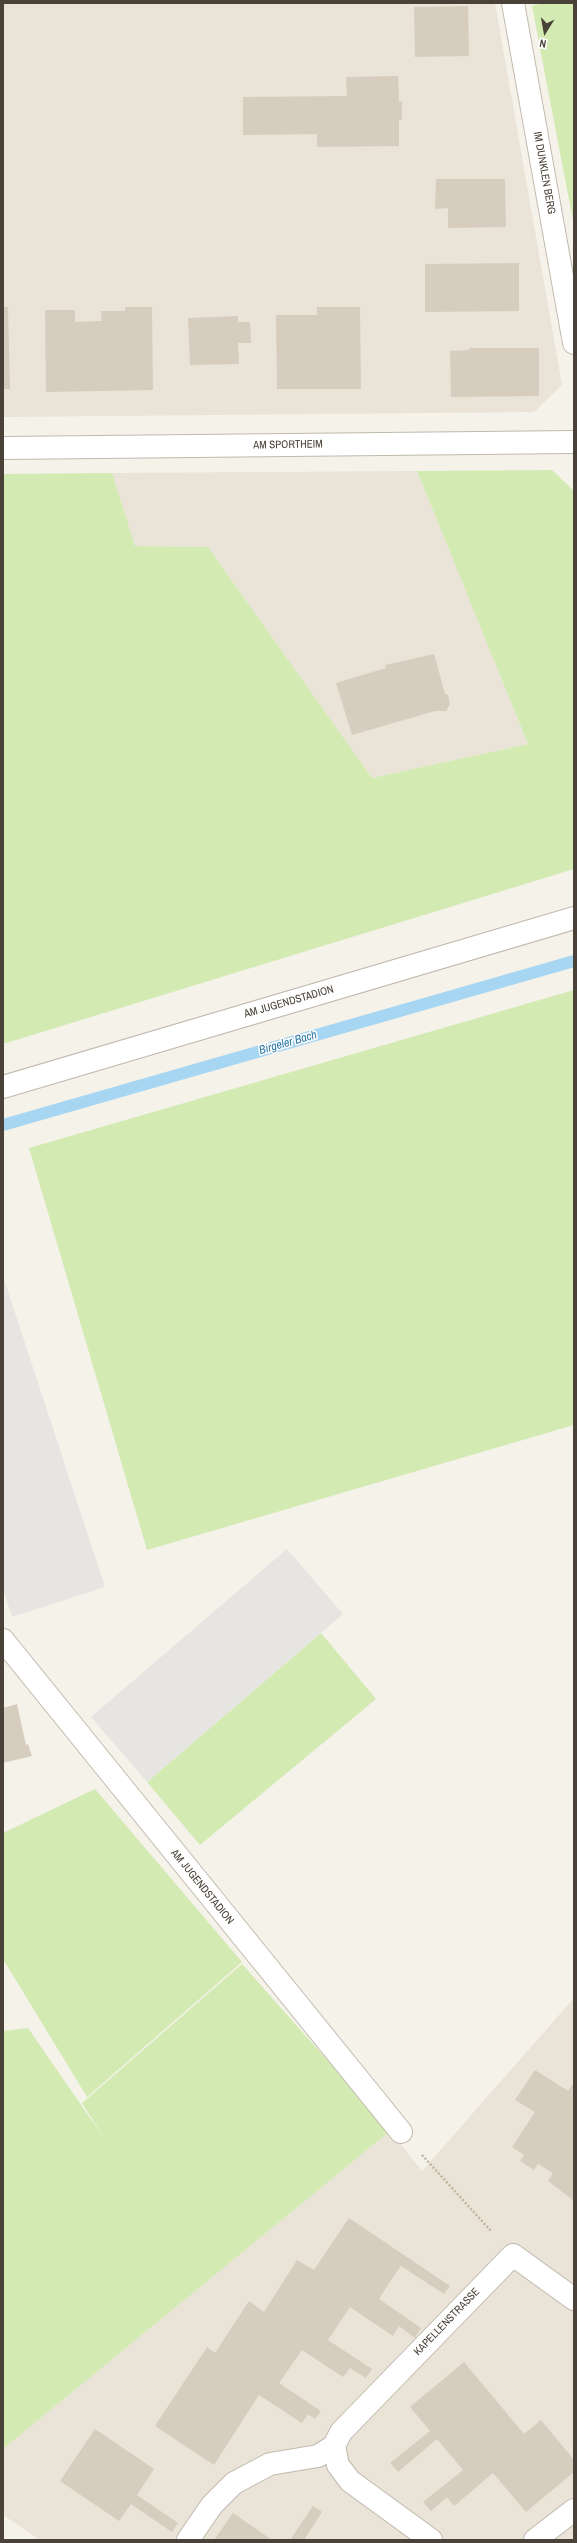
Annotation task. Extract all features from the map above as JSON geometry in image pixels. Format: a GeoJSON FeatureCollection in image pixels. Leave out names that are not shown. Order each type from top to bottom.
{"type":"FeatureCollection","features":[{"type":"Feature","properties":{"kind":"street","name":"IM DUNKLEN BERG"},"geometry":{"type":"LineString","coordinates":[[513,3],[574,343]]}},
{"type":"Feature","properties":{"kind":"street","name":"AM SPORTHEIM"},"geometry":{"type":"LineString","coordinates":[[3,448],[574,442]]}},
{"type":"Feature","properties":{"kind":"street","name":"AM JUGENDSTADION"},"geometry":{"type":"LineString","coordinates":[[3,1087],[574,918]]}},
{"type":"Feature","properties":{"kind":"street","name":"AM JUGENDSTADION"},"geometry":{"type":"LineString","coordinates":[[3,1640],[401,2132]]}},
{"type":"Feature","properties":{"kind":"street"},"geometry":{"type":"LineString","coordinates":[[513,2255],[574,2299]]}},
{"type":"Feature","properties":{"kind":"street","name":"KAPELLENSTRASSE"},"geometry":{"type":"LineString","coordinates":[[334,2446],[340,2432],[513,2255]]}},
{"type":"Feature","properties":{"kind":"street"},"geometry":{"type":"LineString","coordinates":[[188,2540],[212,2505],[234,2484],[270,2464],[318,2456],[334,2446],[338,2465],[350,2482],[431,2540]]}},
{"type":"Feature","properties":{"kind":"street"},"geometry":{"type":"LineString","coordinates":[[535,2540],[574,2510]]}},
{"type":"Feature","properties":{"kind":"path"},"geometry":{"type":"LineString","coordinates":[[401,2132],[513,2255]]}},
{"type":"Feature","properties":{"kind":"shaded area"},"geometry":{"type":"Polygon","coordinates":[[[3,3],[495,3],[562,385],[534,412],[3,417],[3,3]]]}},
{"type":"Feature","properties":{"kind":"shaded area"},"geometry":{"type":"Polygon","coordinates":[[[417,471],[528,744],[372,778],[208,547],[135,546],[112,473],[417,471]]]}},
{"type":"Feature","properties":{"kind":"shaded area"},"geometry":{"type":"Polygon","coordinates":[[[3,1276],[105,1587],[12,1617],[3,1589],[3,1276]]]}},
{"type":"Feature","properties":{"kind":"shaded area"},"geometry":{"type":"Polygon","coordinates":[[[287,1549],[343,1614],[147,1782],[91,1717],[287,1549]]]}},
{"type":"Feature","properties":{"kind":"shaded area"},"geometry":{"type":"Polygon","coordinates":[[[574,1998],[574,2540],[40,2540],[3,2515],[3,2449],[390,2131],[422,2171],[574,1998]]]}},
{"type":"Feature","properties":{"kind":"green space"},"geometry":{"type":"Polygon","coordinates":[[[543,3],[574,3],[574,226],[532,6],[543,3]]]}},
{"type":"Feature","properties":{"kind":"green space"},"geometry":{"type":"Polygon","coordinates":[[[552,470],[574,491],[574,869],[3,1044],[3,474],[112,473],[135,546],[208,547],[372,778],[528,744],[417,471],[552,470]]]}},
{"type":"Feature","properties":{"kind":"green space"},"geometry":{"type":"Polygon","coordinates":[[[574,990],[574,1425],[147,1550],[29,1148],[574,990]]]}},
{"type":"Feature","properties":{"kind":"green space"},"geometry":{"type":"Polygon","coordinates":[[[321,1633],[376,1699],[200,1845],[147,1782],[321,1633]]]}},
{"type":"Feature","properties":{"kind":"green space"},"geometry":{"type":"Polygon","coordinates":[[[95,1789],[242,1962],[87,2097],[3,1959],[3,1833],[95,1789]]]}},
{"type":"Feature","properties":{"kind":"green space"},"geometry":{"type":"Polygon","coordinates":[[[242,1964],[390,2131],[3,2449],[3,2031],[28,2028],[104,2138],[82,2103],[242,1964]]]}},
{"type":"Feature","properties":{"kind":"building"},"geometry":{"type":"Polygon","coordinates":[[[468,6],[469,56],[415,57],[414,7],[468,6]]]}},
{"type":"Feature","properties":{"kind":"building"},"geometry":{"type":"Polygon","coordinates":[[[398,76],[399,102],[402,101],[402,120],[399,120],[399,146],[317,147],[317,134],[243,135],[243,97],[347,96],[346,77],[398,76]]]}},
{"type":"Feature","properties":{"kind":"building"},"geometry":{"type":"Polygon","coordinates":[[[436,179],[505,179],[506,227],[448,228],[448,208],[435,209],[436,179]]]}},
{"type":"Feature","properties":{"kind":"building"},"geometry":{"type":"Polygon","coordinates":[[[519,263],[519,311],[425,312],[425,264],[519,263]]]}},
{"type":"Feature","properties":{"kind":"building"},"geometry":{"type":"Polygon","coordinates":[[[3,307],[8,307],[10,389],[3,389],[3,307]]]}},
{"type":"Feature","properties":{"kind":"building"},"geometry":{"type":"Polygon","coordinates":[[[125,307],[152,307],[153,390],[46,392],[45,310],[75,310],[75,322],[102,321],[101,311],[125,311],[125,307]]]}},
{"type":"Feature","properties":{"kind":"building"},"geometry":{"type":"Polygon","coordinates":[[[317,307],[360,307],[361,389],[277,389],[276,315],[317,315],[317,307]]]}},
{"type":"Feature","properties":{"kind":"building"},"geometry":{"type":"Polygon","coordinates":[[[238,316],[238,322],[250,322],[251,343],[238,343],[239,364],[190,365],[188,318],[238,316]]]}},
{"type":"Feature","properties":{"kind":"building"},"geometry":{"type":"Polygon","coordinates":[[[469,348],[539,348],[539,396],[451,397],[450,351],[469,350],[469,348]]]}},
{"type":"Feature","properties":{"kind":"building"},"geometry":{"type":"Polygon","coordinates":[[[434,654],[445,694],[448,695],[450,704],[446,711],[435,711],[352,735],[336,683],[386,668],[385,665],[434,654]]]}},
{"type":"Feature","properties":{"kind":"building"},"geometry":{"type":"Polygon","coordinates":[[[17,1704],[26,1745],[28,1744],[32,1756],[3,1763],[3,1708],[17,1704]]]}},
{"type":"Feature","properties":{"kind":"building"},"geometry":{"type":"Polygon","coordinates":[[[535,2070],[568,2091],[574,2082],[574,2201],[548,2181],[553,2173],[538,2164],[534,2170],[520,2161],[524,2155],[512,2147],[535,2112],[515,2100],[535,2070]]]}},
{"type":"Feature","properties":{"kind":"building"},"geometry":{"type":"Polygon","coordinates":[[[349,2218],[450,2286],[444,2294],[401,2266],[389,2283],[379,2299],[421,2328],[415,2338],[399,2326],[393,2336],[350,2307],[328,2340],[372,2369],[366,2378],[350,2368],[343,2377],[302,2350],[279,2383],[321,2411],[315,2419],[308,2414],[302,2423],[259,2395],[214,2465],[155,2426],[207,2347],[215,2353],[249,2301],[264,2312],[297,2260],[314,2270],[349,2218]]]}},
{"type":"Feature","properties":{"kind":"building"},"geometry":{"type":"Polygon","coordinates":[[[464,2362],[524,2434],[541,2420],[574,2460],[574,2472],[526,2512],[493,2473],[454,2506],[447,2497],[431,2511],[423,2502],[463,2470],[437,2439],[398,2472],[390,2463],[430,2431],[410,2407],[464,2362]]]}},
{"type":"Feature","properties":{"kind":"building"},"geometry":{"type":"Polygon","coordinates":[[[95,2429],[154,2469],[137,2495],[178,2523],[172,2532],[131,2504],[119,2521],[60,2481],[95,2429]]]}},
{"type":"Feature","properties":{"kind":"building"},"geometry":{"type":"Polygon","coordinates":[[[313,2506],[322,2512],[304,2540],[290,2540],[313,2506]]]}},
{"type":"Feature","properties":{"kind":"building"},"geometry":{"type":"Polygon","coordinates":[[[233,2513],[272,2540],[214,2540],[233,2513]]]}},
{"type":"Feature","properties":{"kind":"waterway","name":"Birgeler Bach"},"geometry":{"type":"LineString","coordinates":[[3,1125],[574,961]]}}]}
